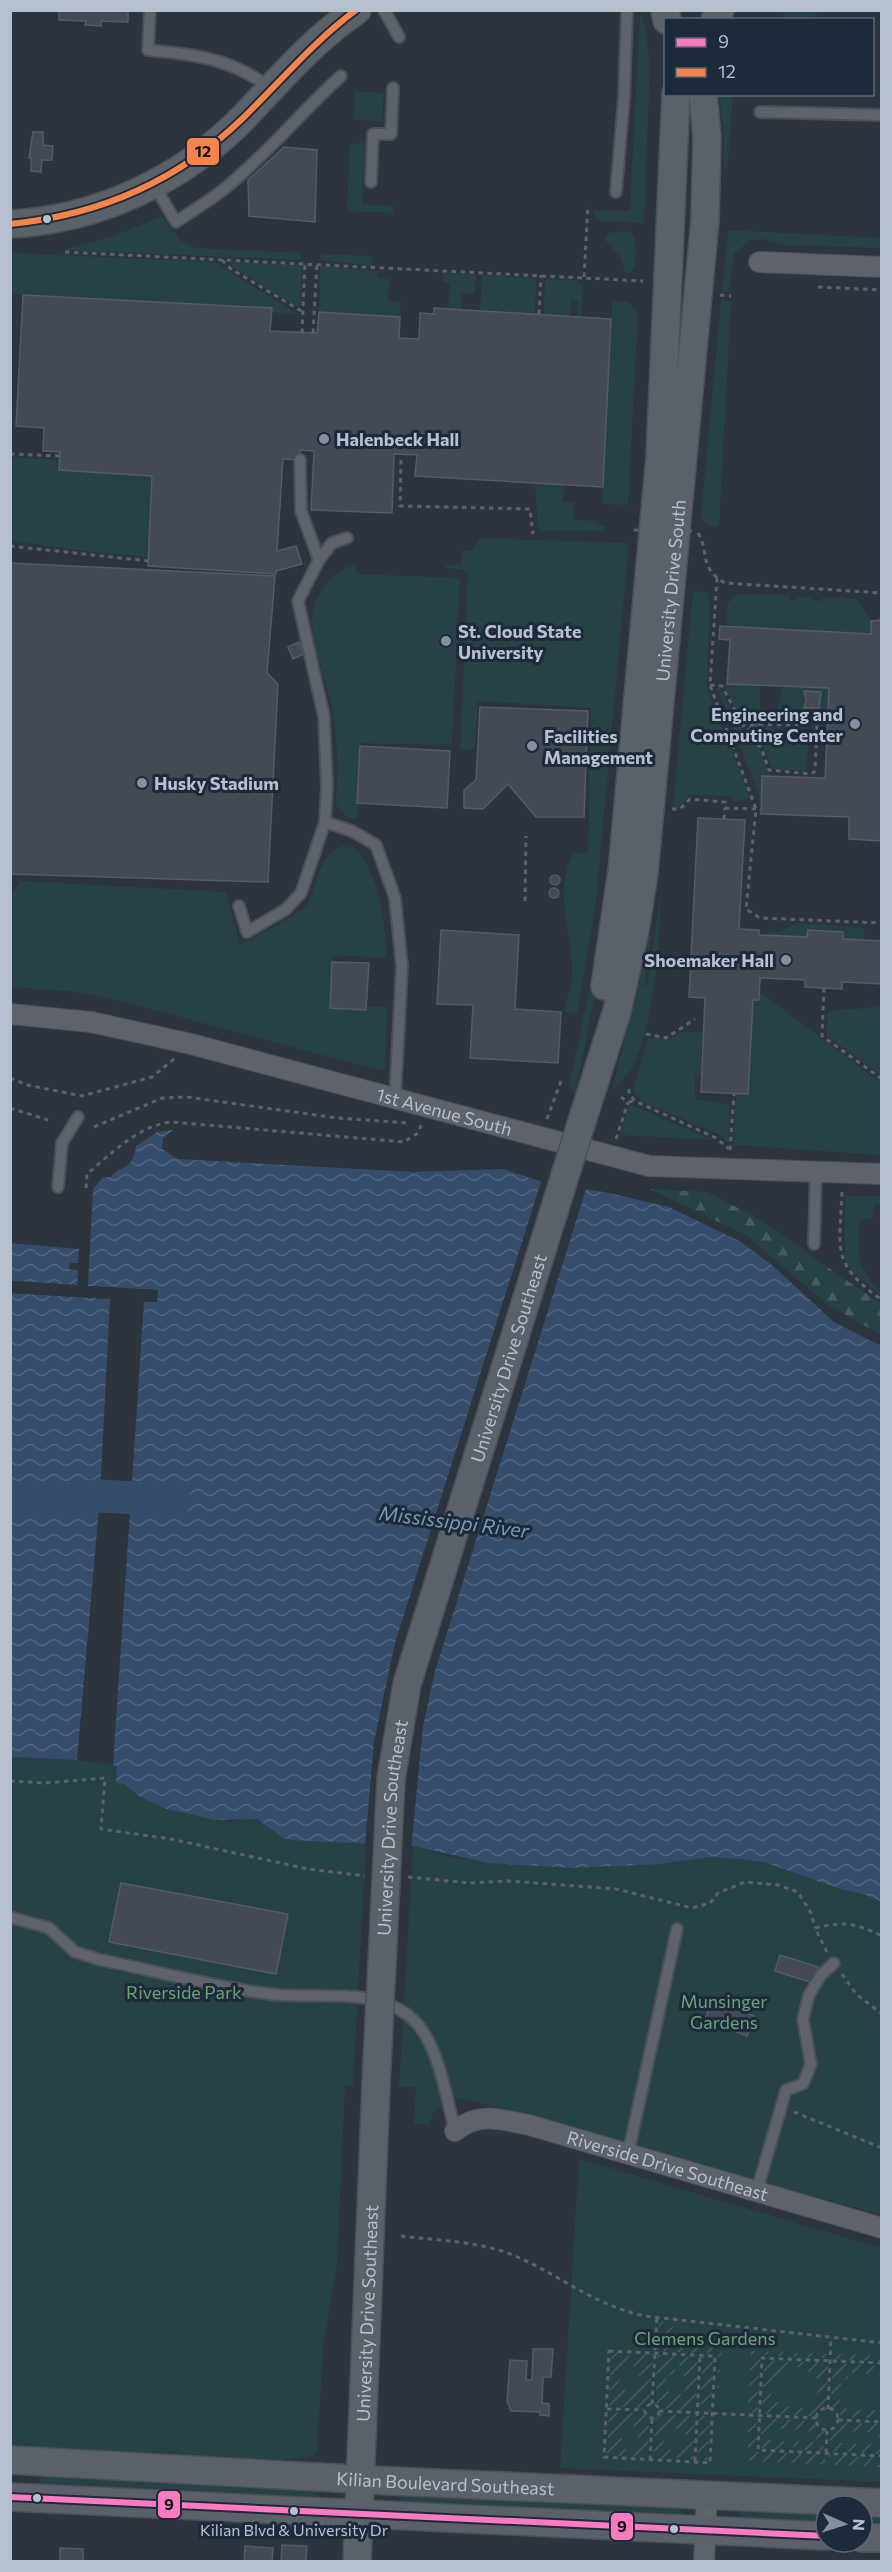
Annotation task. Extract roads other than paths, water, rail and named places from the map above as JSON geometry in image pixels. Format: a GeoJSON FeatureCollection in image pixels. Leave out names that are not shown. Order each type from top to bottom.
{"type":"FeatureCollection","features":[{"type":"Feature","properties":{"kind":"street"},"geometry":{"type":"LineString","coordinates":[[10,224],[68,216],[111,203],[154,185],[220,139],[316,41],[357,10]]}},
{"type":"Feature","properties":{"kind":"street","name":"University Drive South"},"geometry":{"type":"LineString","coordinates":[[594,1079],[622,871],[660,457],[676,96]]}},
{"type":"Feature","properties":{"kind":"street","name":"University Drive South"},"geometry":{"type":"LineString","coordinates":[[582,1121],[617,1011],[635,930],[644,873],[705,220],[707,137],[703,96]]}},
{"type":"Feature","properties":{"kind":"street"},"geometry":{"type":"LineString","coordinates":[[759,262],[882,267]]}},
{"type":"Feature","properties":{"kind":"street","name":"1st Avenue South"},"geometry":{"type":"LineString","coordinates":[[10,1014],[91,1022],[191,1044],[649,1166],[882,1174]]}},
{"type":"Feature","properties":{"kind":"street","name":"University Drive Southeast"},"geometry":{"type":"LineString","coordinates":[[357,2562],[391,1779],[406,1684],[582,1121]]}},
{"type":"Feature","properties":{"kind":"street","name":"Riverside Drive Southeast"},"geometry":{"type":"LineString","coordinates":[[455,2131],[468,2121],[491,2118],[529,2125],[882,2228]]}},
{"type":"Feature","properties":{"kind":"street"},"geometry":{"type":"LineString","coordinates":[[10,2475],[11,2460]]}},
{"type":"Feature","properties":{"kind":"street","name":"Kilian Boulevard Southeast"},"geometry":{"type":"LineString","coordinates":[[11,2460],[882,2504]]}},
{"type":"Feature","properties":{"kind":"street"},"geometry":{"type":"LineString","coordinates":[[704,2562],[707,2494]]}},
{"type":"Feature","properties":{"kind":"street","name":"Kilian Boulevard Southeast"},"geometry":{"type":"LineString","coordinates":[[10,2497],[814,2535]]}},
{"type":"Feature","properties":{"kind":"lane"},"geometry":{"type":"LineString","coordinates":[[150,10],[148,50],[188,54],[235,66],[248,71],[270,88]]}},
{"type":"Feature","properties":{"kind":"lane"},"geometry":{"type":"LineString","coordinates":[[384,10],[399,37]]}},
{"type":"Feature","properties":{"kind":"lane"},"geometry":{"type":"LineString","coordinates":[[616,192],[624,98],[627,10]]}},
{"type":"Feature","properties":{"kind":"lane"},"geometry":{"type":"LineString","coordinates":[[154,185],[176,222],[228,187],[258,160],[306,107],[341,76]]}},
{"type":"Feature","properties":{"kind":"lane"},"geometry":{"type":"LineString","coordinates":[[371,182],[373,134],[391,134],[393,88]]}},
{"type":"Feature","properties":{"kind":"lane"},"geometry":{"type":"LineString","coordinates":[[760,112],[882,115]]}},
{"type":"Feature","properties":{"kind":"lane"},"geometry":{"type":"LineString","coordinates":[[300,460],[301,511],[319,560]]}},
{"type":"Feature","properties":{"kind":"lane"},"geometry":{"type":"LineString","coordinates":[[239,906],[247,932],[285,910],[301,893],[325,822],[327,787],[324,717],[298,601],[319,560],[332,543],[347,538]]}},
{"type":"Feature","properties":{"kind":"lane"},"geometry":{"type":"LineString","coordinates":[[325,822],[352,831],[376,845],[394,898],[402,966],[395,1099]]}},
{"type":"Feature","properties":{"kind":"lane"},"geometry":{"type":"LineString","coordinates":[[58,1187],[62,1143],[78,1117]]}},
{"type":"Feature","properties":{"kind":"lane"},"geometry":{"type":"LineString","coordinates":[[814,1244],[816,1171]]}},
{"type":"Feature","properties":{"kind":"lane"},"geometry":{"type":"LineString","coordinates":[[10,1917],[49,1928],[75,1952],[100,1960],[271,1995],[337,1995],[374,2000],[407,2015],[424,2033],[436,2061],[455,2131]]}},
{"type":"Feature","properties":{"kind":"lane"},"geometry":{"type":"LineString","coordinates":[[628,2154],[676,1929]]}},
{"type":"Feature","properties":{"kind":"lane"},"geometry":{"type":"LineString","coordinates":[[760,2180],[786,2090],[803,2084],[811,2064],[803,2019],[809,1995],[821,1975],[834,1963]]}},
{"type":"Feature","properties":{"kind":"water"},"geometry":{"type":"Polygon","coordinates":[[[173,1130],[163,1138],[162,1149],[178,1159],[413,1172],[503,1169],[543,1182],[609,1193],[669,1207],[741,1242],[773,1266],[834,1322],[881,1346],[881,1902],[767,1863],[739,1859],[710,1857],[660,1864],[573,1868],[488,1863],[413,1846],[292,1840],[283,1838],[257,1819],[216,1820],[166,1809],[140,1797],[124,1784],[116,1783],[117,1766],[113,1765],[144,1302],[157,1302],[157,1290],[88,1286],[93,1189],[103,1177],[111,1177],[130,1163],[136,1146],[157,1132],[173,1130]]]}},
{"type":"Feature","properties":{"kind":"water"},"geometry":{"type":"Polygon","coordinates":[[[10,1243],[79,1249],[78,1263],[70,1263],[69,1269],[78,1270],[77,1285],[11,1281],[10,1243]]]}},
{"type":"Feature","properties":{"kind":"water"},"geometry":{"type":"Polygon","coordinates":[[[10,1293],[110,1299],[100,1496],[77,1760],[11,1757],[10,1293]]]}},
{"type":"Feature","properties":{"kind":"waterway","name":"Mississippi River"},"geometry":{"type":"LineString","coordinates":[[10,1501],[100,1496],[175,1500]]}},
{"type":"Feature","properties":{"kind":"place","name":"Halenbeck Hall"},"geometry":{"type":"Point","coordinates":[324,439]}},
{"type":"Feature","properties":{"kind":"place","name":"St. Cloud State University"},"geometry":{"type":"Point","coordinates":[446,641]}},
{"type":"Feature","properties":{"kind":"place","name":"Engineering and Computing Center"},"geometry":{"type":"Point","coordinates":[855,724]}},
{"type":"Feature","properties":{"kind":"place","name":"Facilities Management"},"geometry":{"type":"Point","coordinates":[532,746]}},
{"type":"Feature","properties":{"kind":"place","name":"Husky Stadium"},"geometry":{"type":"Point","coordinates":[142,783]}},
{"type":"Feature","properties":{"kind":"place","name":"Shoemaker Hall"},"geometry":{"type":"Point","coordinates":[786,960]}},
{"type":"Feature","properties":{"kind":"place","name":"Kilian Blvd & University Dr"},"geometry":{"type":"Point","coordinates":[294,2511]}},
{"type":"Feature","properties":{"kind":"park label","name":"Riverside Park"},"geometry":{"type":"Point","coordinates":[184,1992]}},
{"type":"Feature","properties":{"kind":"park label","name":"Munsinger Gardens"},"geometry":{"type":"Point","coordinates":[724,2011]}},
{"type":"Feature","properties":{"kind":"park label","name":"Clemens Gardens"},"geometry":{"type":"Point","coordinates":[705,2338]}}]}
